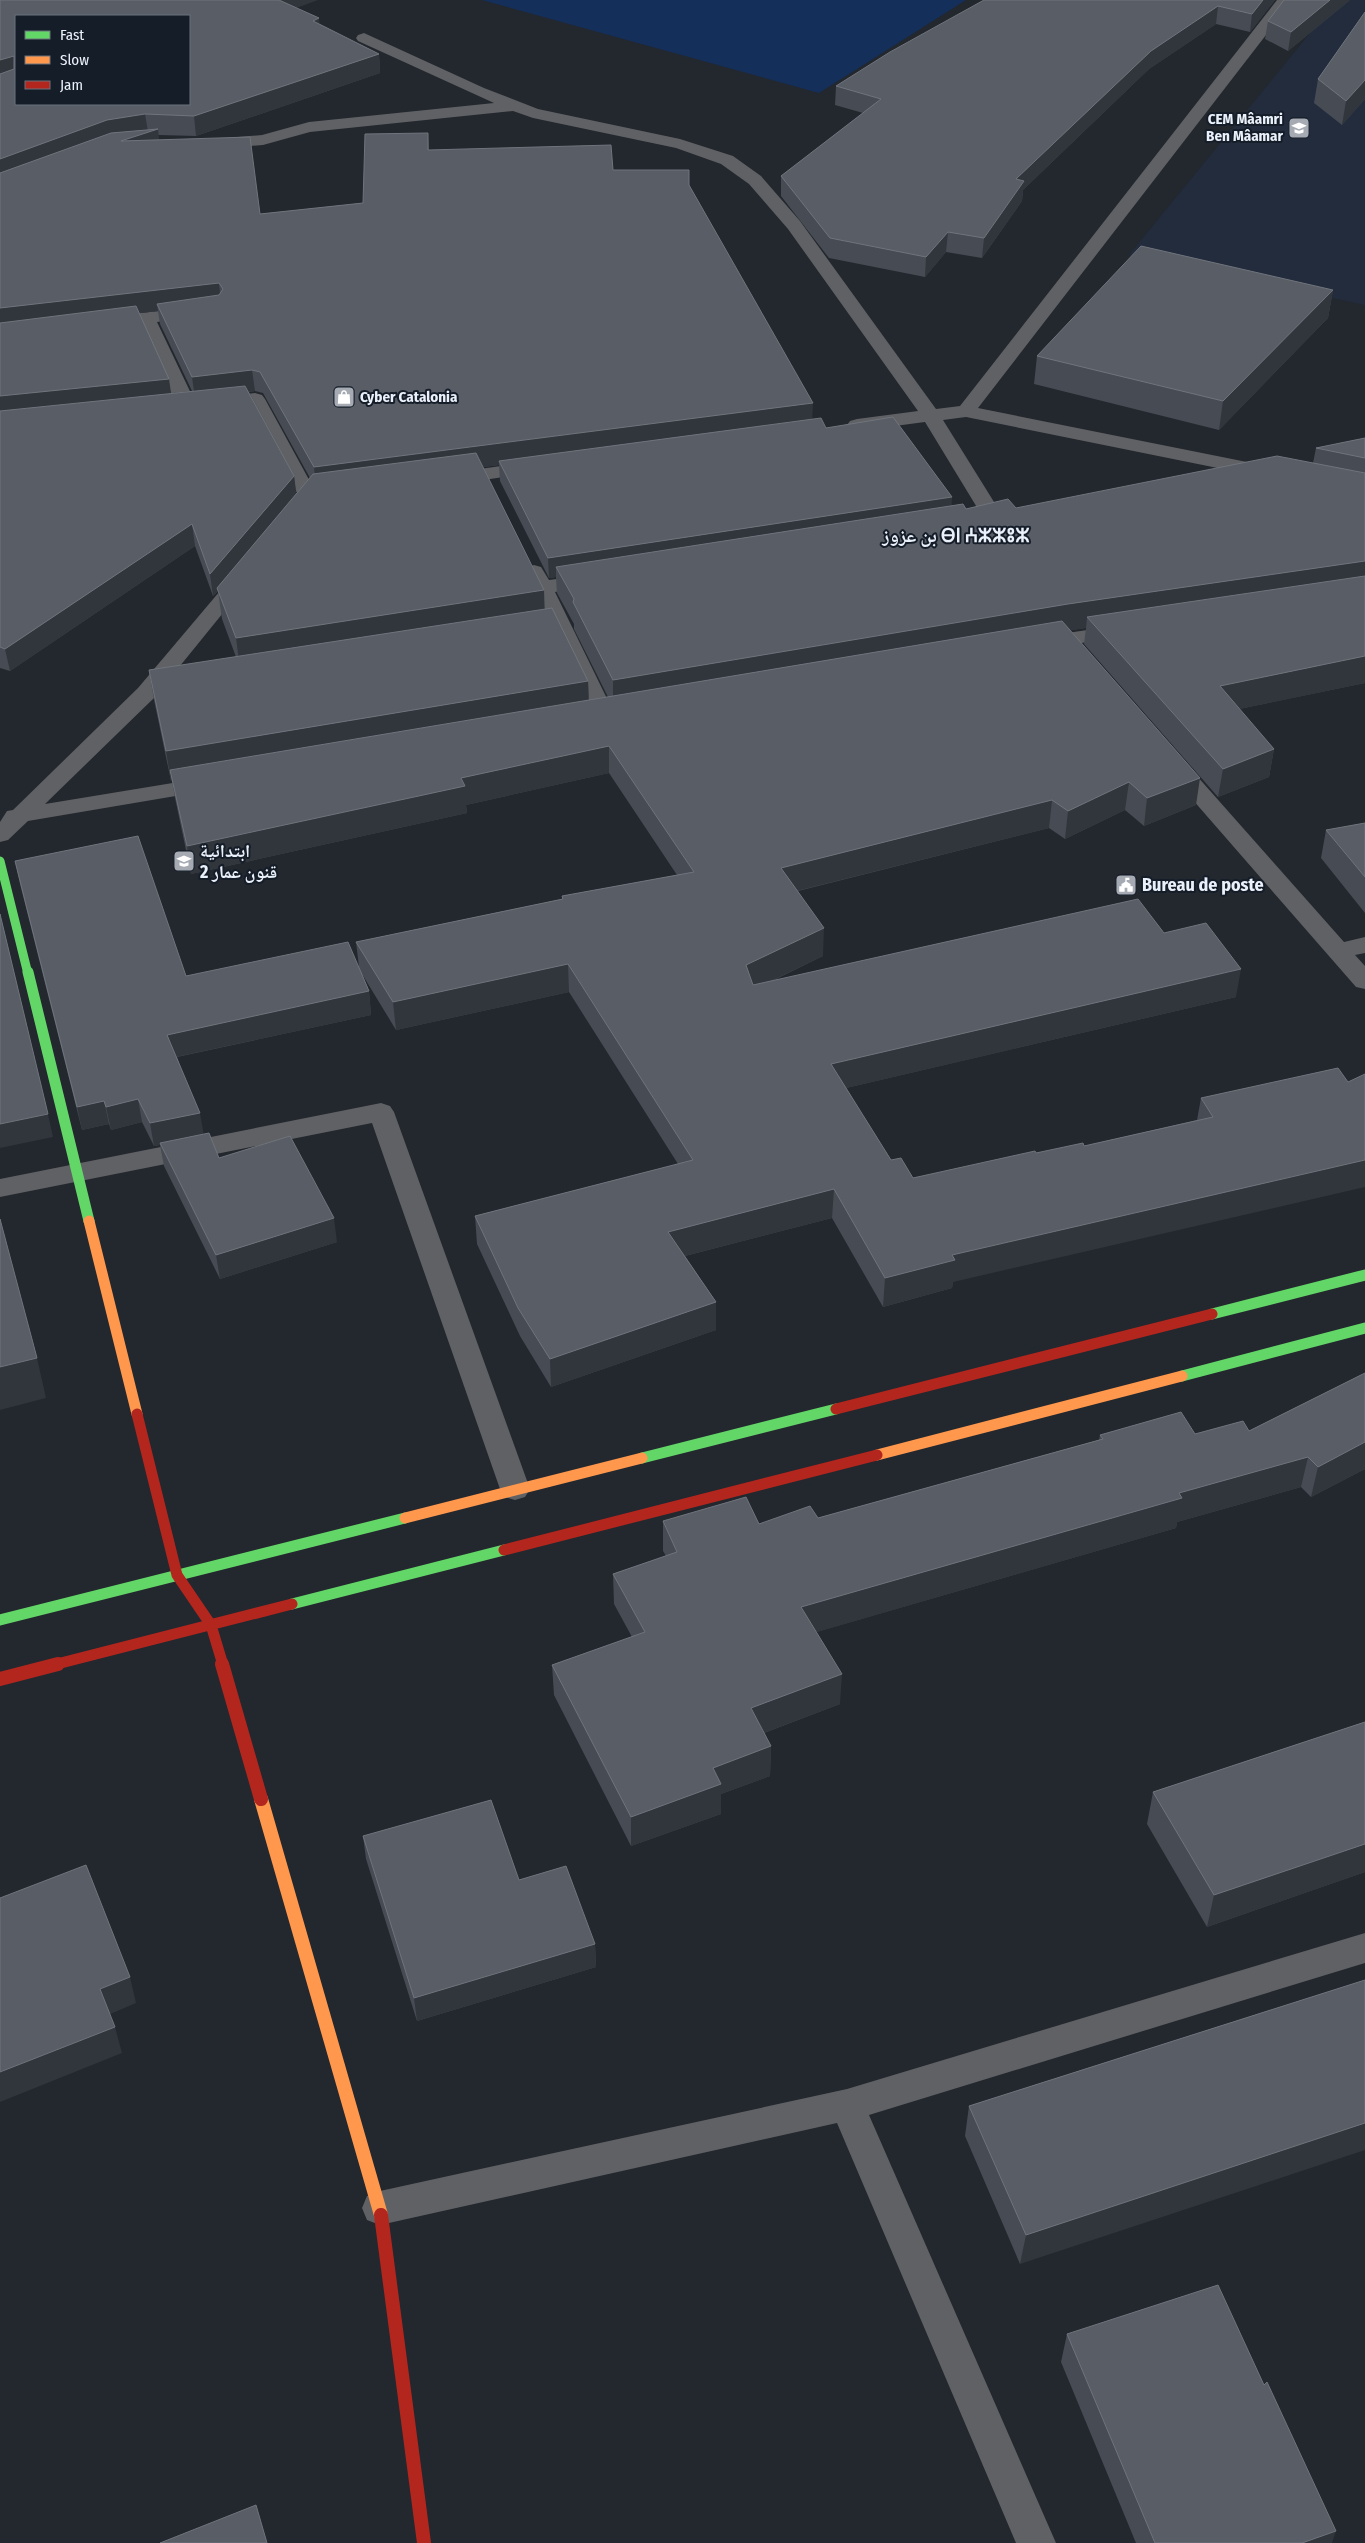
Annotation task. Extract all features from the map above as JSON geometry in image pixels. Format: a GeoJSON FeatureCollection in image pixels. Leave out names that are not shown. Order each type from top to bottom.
{"type":"FeatureCollection","features":[{"type":"Feature","properties":{"kind":"main road"},"geometry":{"type":"LineString","coordinates":[[0,861],[177,1575],[211,1625],[380,2208],[424,2543]]}},
{"type":"Feature","properties":{"kind":"main road"},"geometry":{"type":"LineString","coordinates":[[0,1620],[1365,1275]]}},
{"type":"Feature","properties":{"kind":"main road"},"geometry":{"type":"LineString","coordinates":[[0,1679],[1115,1394],[1365,1328]]}},
{"type":"Feature","properties":{"kind":"street"},"geometry":{"type":"LineString","coordinates":[[966,411],[1285,0]]}},
{"type":"Feature","properties":{"kind":"street"},"geometry":{"type":"LineString","coordinates":[[364,38],[478,91],[534,113],[680,144],[727,160],[755,180],[794,225],[930,416],[994,518],[955,524]]}},
{"type":"Feature","properties":{"kind":"street"},"geometry":{"type":"LineString","coordinates":[[192,143],[219,144],[263,140],[309,127],[516,106]]}},
{"type":"Feature","properties":{"kind":"street"},"geometry":{"type":"LineString","coordinates":[[87,326],[214,310]]}},
{"type":"Feature","properties":{"kind":"street"},"geometry":{"type":"LineString","coordinates":[[146,318],[187,406]]}},
{"type":"Feature","properties":{"kind":"street"},"geometry":{"type":"LineString","coordinates":[[167,408],[255,399],[311,502]]}},
{"type":"Feature","properties":{"kind":"street"},"geometry":{"type":"LineString","coordinates":[[841,427],[966,411],[1287,477]]}},
{"type":"Feature","properties":{"kind":"street"},"geometry":{"type":"LineString","coordinates":[[436,481],[489,483],[554,465]]}},
{"type":"Feature","properties":{"kind":"street"},"geometry":{"type":"LineString","coordinates":[[525,553],[542,588],[553,629],[605,717]]}},
{"type":"Feature","properties":{"kind":"street"},"geometry":{"type":"LineString","coordinates":[[0,835],[6,816],[146,692],[253,565]]}},
{"type":"Feature","properties":{"kind":"street"},"geometry":{"type":"LineString","coordinates":[[542,588],[611,577]]}},
{"type":"Feature","properties":{"kind":"street"},"geometry":{"type":"LineString","coordinates":[[1016,648],[1142,628]]}},
{"type":"Feature","properties":{"kind":"street"},"geometry":{"type":"LineString","coordinates":[[1065,639],[1084,662]]}},
{"type":"Feature","properties":{"kind":"street"},"geometry":{"type":"LineString","coordinates":[[146,692],[175,688]]}},
{"type":"Feature","properties":{"kind":"street"},"geometry":{"type":"LineString","coordinates":[[1156,743],[1365,981]]}},
{"type":"Feature","properties":{"kind":"street"},"geometry":{"type":"LineString","coordinates":[[6,816],[233,780]]}},
{"type":"Feature","properties":{"kind":"street"},"geometry":{"type":"LineString","coordinates":[[1338,951],[1365,945]]}},
{"type":"Feature","properties":{"kind":"street"},"geometry":{"type":"LineString","coordinates":[[0,1188],[382,1112],[515,1489]]}},
{"type":"Feature","properties":{"kind":"street"},"geometry":{"type":"LineString","coordinates":[[380,2208],[848,2106],[1365,1948]]}},
{"type":"Feature","properties":{"kind":"street"},"geometry":{"type":"LineString","coordinates":[[848,2106],[1036,2543]]}},
{"type":"Feature","properties":{"kind":"shaded area"},"geometry":{"type":"Polygon","coordinates":[[[482,0],[966,0],[819,93],[482,0]]]}},
{"type":"Feature","properties":{"kind":"shaded area","name":"CEM Mâamri Ben Mâamar"},"geometry":{"type":"Polygon","coordinates":[[[1337,0],[1365,0],[1365,305],[1129,255],[1337,0]]]}},
{"type":"Feature","properties":{"kind":"building"},"geometry":{"type":"Polygon","coordinates":[[[0,0],[279,0],[319,18],[313,21],[379,54],[194,116],[145,114],[107,120],[0,159],[0,74],[14,69],[14,56],[0,60],[0,0]]]}},
{"type":"Feature","properties":{"kind":"building"},"geometry":{"type":"Polygon","coordinates":[[[984,0],[1263,0],[1252,14],[1218,6],[1151,51],[1016,179],[1024,181],[984,238],[948,232],[926,257],[830,238],[781,176],[881,99],[836,86],[890,52],[984,0]]]}},
{"type":"Feature","properties":{"kind":"building"},"geometry":{"type":"Polygon","coordinates":[[[1284,0],[1330,0],[1291,32],[1268,21],[1284,0]]]}},
{"type":"Feature","properties":{"kind":"building"},"geometry":{"type":"Polygon","coordinates":[[[1365,12],[1365,80],[1346,101],[1318,79],[1365,12]]]}},
{"type":"Feature","properties":{"kind":"building"},"geometry":{"type":"Polygon","coordinates":[[[158,129],[121,141],[250,137],[260,214],[363,203],[365,134],[428,133],[428,150],[611,145],[613,170],[689,170],[689,185],[813,403],[314,467],[260,372],[252,370],[192,377],[157,304],[219,295],[223,289],[219,283],[0,308],[0,173],[111,133],[158,129]]]}},
{"type":"Feature","properties":{"kind":"building"},"geometry":{"type":"Polygon","coordinates":[[[1141,246],[1333,290],[1223,401],[1037,356],[1141,246]]]}},
{"type":"Feature","properties":{"kind":"building"},"geometry":{"type":"Polygon","coordinates":[[[136,306],[169,379],[0,396],[0,323],[136,306]]]}},
{"type":"Feature","properties":{"kind":"building"},"geometry":{"type":"Polygon","coordinates":[[[245,386],[294,476],[210,574],[192,524],[5,649],[0,647],[0,411],[245,386]]]}},
{"type":"Feature","properties":{"kind":"building"},"geometry":{"type":"Polygon","coordinates":[[[893,417],[952,497],[548,558],[499,461],[821,418],[826,428],[893,417]]]}},
{"type":"Feature","properties":{"kind":"building"},"geometry":{"type":"Polygon","coordinates":[[[1365,438],[1365,458],[1316,448],[1365,438]]]}},
{"type":"Feature","properties":{"kind":"building"},"geometry":{"type":"Polygon","coordinates":[[[476,453],[544,590],[236,638],[217,588],[313,474],[476,453]]]}},
{"type":"Feature","properties":{"kind":"building"},"geometry":{"type":"Polygon","coordinates":[[[1277,456],[1365,473],[1365,561],[1068,604],[613,680],[573,602],[574,599],[556,567],[963,504],[966,509],[1008,499],[1016,508],[1277,456]]]}},
{"type":"Feature","properties":{"kind":"building"},"geometry":{"type":"Polygon","coordinates":[[[1365,576],[1365,656],[1220,686],[1274,749],[1223,769],[1087,617],[1365,576]]]}},
{"type":"Feature","properties":{"kind":"building"},"geometry":{"type":"Polygon","coordinates":[[[552,608],[588,681],[166,751],[149,670],[552,608]]]}},
{"type":"Feature","properties":{"kind":"building"},"geometry":{"type":"Polygon","coordinates":[[[1062,621],[1200,778],[1147,798],[1129,782],[1068,811],[1052,800],[781,868],[824,928],[746,965],[753,985],[1138,899],[1164,933],[1206,923],[1241,969],[831,1064],[891,1160],[901,1158],[913,1178],[1035,1151],[1036,1153],[1083,1143],[1084,1146],[1213,1117],[1201,1098],[1338,1068],[1348,1082],[1365,1074],[1365,1160],[952,1255],[955,1260],[885,1278],[834,1189],[668,1232],[716,1302],[550,1359],[518,1308],[475,1216],[693,1160],[568,964],[393,1002],[356,942],[563,899],[562,896],[694,872],[609,746],[461,778],[465,786],[187,846],[170,770],[1062,621]]]}},
{"type":"Feature","properties":{"kind":"building"},"geometry":{"type":"Polygon","coordinates":[[[1365,823],[1365,877],[1326,830],[1365,823]]]}},
{"type":"Feature","properties":{"kind":"building"},"geometry":{"type":"Polygon","coordinates":[[[138,836],[186,976],[348,942],[369,991],[167,1035],[200,1113],[150,1123],[138,1099],[106,1107],[104,1101],[77,1107],[15,861],[138,836]]]}},
{"type":"Feature","properties":{"kind":"building"},"geometry":{"type":"Polygon","coordinates":[[[0,914],[48,1114],[0,1124],[0,914]]]}},
{"type":"Feature","properties":{"kind":"building"},"geometry":{"type":"Polygon","coordinates":[[[209,1133],[219,1158],[290,1136],[334,1218],[216,1255],[160,1143],[209,1133]]]}},
{"type":"Feature","properties":{"kind":"building"},"geometry":{"type":"Polygon","coordinates":[[[0,1219],[37,1358],[0,1367],[0,1219]]]}},
{"type":"Feature","properties":{"kind":"building"},"geometry":{"type":"Polygon","coordinates":[[[1365,1373],[1365,1442],[1318,1467],[1308,1457],[1179,1493],[1182,1498],[801,1607],[842,1674],[751,1708],[771,1746],[713,1768],[721,1784],[631,1817],[552,1665],[645,1632],[613,1574],[677,1552],[663,1521],[746,1497],[759,1524],[810,1506],[818,1518],[1103,1439],[1100,1435],[1181,1412],[1195,1434],[1243,1421],[1249,1431],[1365,1373]]]}},
{"type":"Feature","properties":{"kind":"building"},"geometry":{"type":"Polygon","coordinates":[[[1365,1722],[1365,1844],[1214,1895],[1153,1792],[1365,1722]]]}},
{"type":"Feature","properties":{"kind":"building"},"geometry":{"type":"Polygon","coordinates":[[[491,1800],[519,1880],[566,1866],[595,1944],[414,1998],[363,1836],[491,1800]]]}},
{"type":"Feature","properties":{"kind":"building"},"geometry":{"type":"Polygon","coordinates":[[[86,1865],[130,1977],[100,1989],[115,2027],[0,2072],[0,1898],[86,1865]]]}},
{"type":"Feature","properties":{"kind":"building"},"geometry":{"type":"Polygon","coordinates":[[[1365,1980],[1365,2123],[1026,2235],[969,2106],[1365,1980]]]}},
{"type":"Feature","properties":{"kind":"building"},"geometry":{"type":"Polygon","coordinates":[[[1218,2285],[1264,2385],[1267,2382],[1336,2531],[1302,2543],[1155,2543],[1067,2334],[1218,2285]]]}},
{"type":"Feature","properties":{"kind":"building"},"geometry":{"type":"Polygon","coordinates":[[[256,2505],[267,2543],[160,2543],[256,2505]]]}},
{"type":"Feature","properties":{"kind":"traffic: fast"},"geometry":{"type":"LineString","coordinates":[[0,861],[89,1221]]}},
{"type":"Feature","properties":{"kind":"traffic: fast"},"geometry":{"type":"LineString","coordinates":[[1212,1314],[1365,1275]]}},
{"type":"Feature","properties":{"kind":"traffic: fast"},"geometry":{"type":"LineString","coordinates":[[1182,1376],[1365,1328]]}},
{"type":"Feature","properties":{"kind":"traffic: fast"},"geometry":{"type":"LineString","coordinates":[[642,1458],[836,1409]]}},
{"type":"Feature","properties":{"kind":"traffic: fast"},"geometry":{"type":"LineString","coordinates":[[0,1620],[405,1518]]}},
{"type":"Feature","properties":{"kind":"traffic: fast"},"geometry":{"type":"LineString","coordinates":[[292,1604],[504,1550]]}},
{"type":"Feature","properties":{"kind":"traffic: slow"},"geometry":{"type":"LineString","coordinates":[[89,1221],[137,1414]]}},
{"type":"Feature","properties":{"kind":"traffic: slow"},"geometry":{"type":"LineString","coordinates":[[877,1455],[1182,1376]]}},
{"type":"Feature","properties":{"kind":"traffic: slow"},"geometry":{"type":"LineString","coordinates":[[405,1518],[642,1458]]}},
{"type":"Feature","properties":{"kind":"traffic: slow"},"geometry":{"type":"LineString","coordinates":[[261,1799],[381,2215]]}},
{"type":"Feature","properties":{"kind":"traffic: jam"},"geometry":{"type":"LineString","coordinates":[[836,1409],[1212,1314]]}},
{"type":"Feature","properties":{"kind":"traffic: jam"},"geometry":{"type":"LineString","coordinates":[[137,1414],[177,1575],[211,1625],[261,1799]]}},
{"type":"Feature","properties":{"kind":"traffic: jam"},"geometry":{"type":"LineString","coordinates":[[504,1550],[877,1455]]}},
{"type":"Feature","properties":{"kind":"traffic: jam"},"geometry":{"type":"LineString","coordinates":[[0,1679],[292,1604]]}},
{"type":"Feature","properties":{"kind":"traffic: jam"},"geometry":{"type":"LineString","coordinates":[[381,2215],[424,2543]]}},
{"type":"Feature","properties":{"kind":"place","name":"CEM Mâamri Ben Mâamar"},"geometry":{"type":"Point","coordinates":[1299,128]}},
{"type":"Feature","properties":{"kind":"place","name":"Cyber Catalonia"},"geometry":{"type":"Point","coordinates":[344,397]}},
{"type":"Feature","properties":{"kind":"place","name":"ابتدائية قنون عمار 2"},"geometry":{"type":"Point","coordinates":[184,861]}},
{"type":"Feature","properties":{"kind":"place","name":"Bureau de poste"},"geometry":{"type":"Point","coordinates":[1126,885]}},
{"type":"Feature","properties":{"kind":"district","name":"بن عزوز ⴱⵏ ⵄⵣⵣⵓⵣ"},"geometry":{"type":"Point","coordinates":[956,535]}}]}
